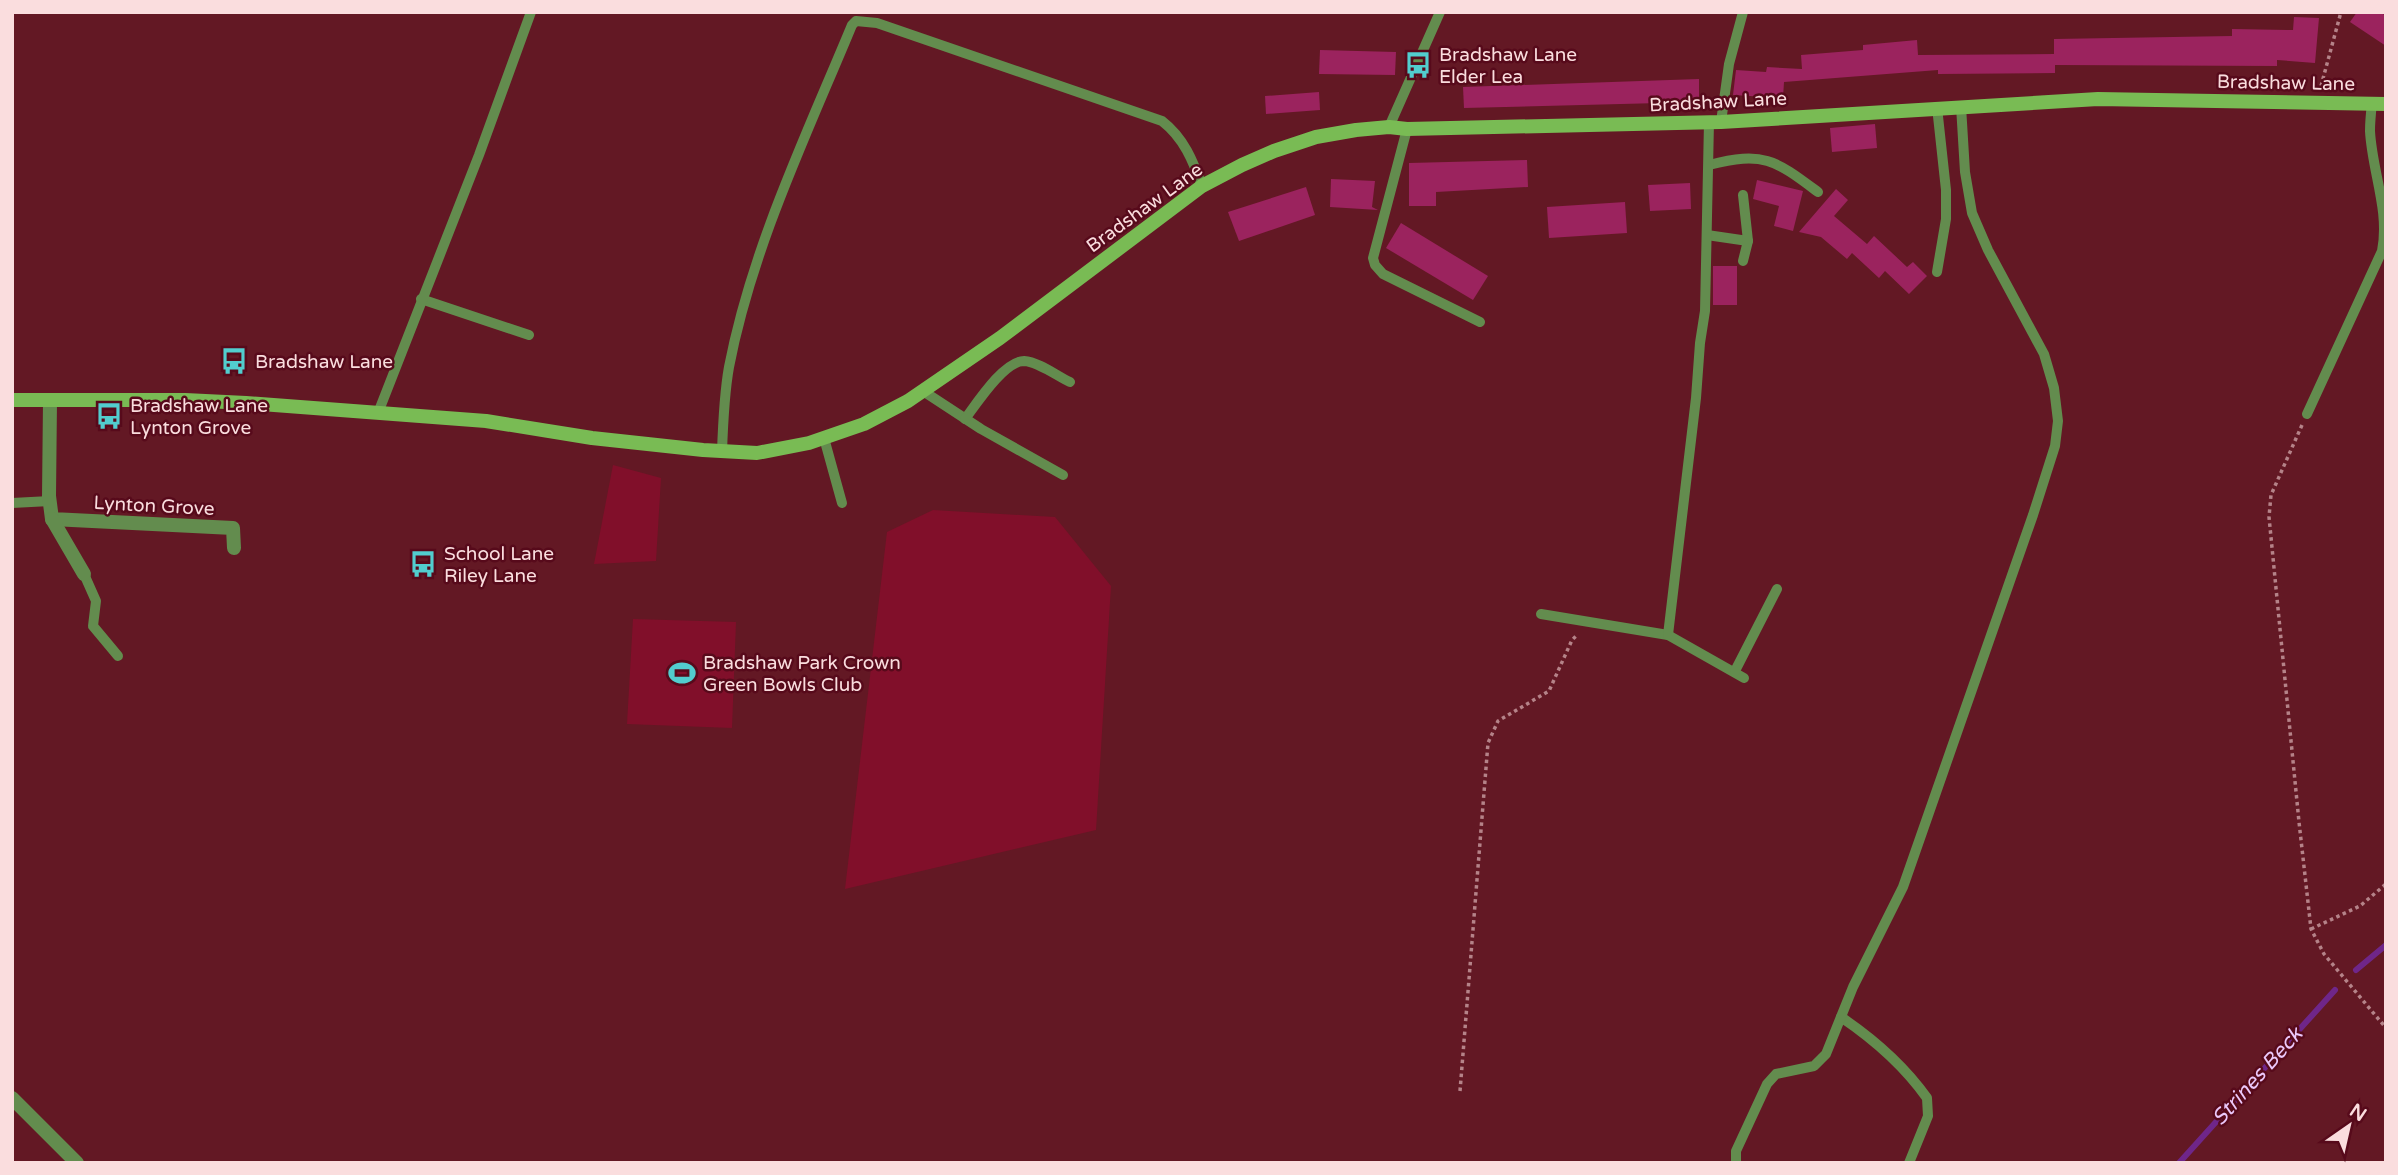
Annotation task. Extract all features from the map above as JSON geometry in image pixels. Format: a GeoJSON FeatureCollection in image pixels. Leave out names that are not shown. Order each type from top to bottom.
{"type":"FeatureCollection","features":[{"type":"Feature","properties":{"kind":"street","name":"Bradshaw Lane"},"geometry":{"type":"LineString","coordinates":[[12,400],[185,400],[378,413],[486,421],[592,438],[722,452],[757,453],[824,438],[864,424],[923,391],[1000,338],[1202,186],[1274,150],[1316,136],[1390,127],[1407,129],[1715,122],[2098,99],[2379,104]]}},
{"type":"Feature","properties":{"kind":"street"},"geometry":{"type":"LineString","coordinates":[[50,401],[52,519],[84,575]]}},
{"type":"Feature","properties":{"kind":"street","name":"Lynton Grove"},"geometry":{"type":"LineString","coordinates":[[52,519],[233,527],[234,548]]}},
{"type":"Feature","properties":{"kind":"street"},"geometry":{"type":"LineString","coordinates":[[12,1098],[77,1163]]}},
{"type":"Feature","properties":{"kind":"lane"},"geometry":{"type":"LineString","coordinates":[[378,413],[479,155],[531,12]]}},
{"type":"Feature","properties":{"kind":"lane"},"geometry":{"type":"LineString","coordinates":[[1390,127],[1440,12]]}},
{"type":"Feature","properties":{"kind":"lane"},"geometry":{"type":"LineString","coordinates":[[1668,635],[1705,311],[1709,165],[1715,122],[1743,12]]}},
{"type":"Feature","properties":{"kind":"lane"},"geometry":{"type":"LineString","coordinates":[[722,452],[723,412],[729,367],[755,266],[847,37],[856,21],[877,23],[1162,121],[1190,153],[1202,186]]}},
{"type":"Feature","properties":{"kind":"lane"},"geometry":{"type":"LineString","coordinates":[[2307,414],[2382,251],[2383,218],[2370,130],[2379,104]]}},
{"type":"Feature","properties":{"kind":"lane"},"geometry":{"type":"LineString","coordinates":[[1736,1163],[1736,1151],[1768,1084],[1776,1074],[1814,1066],[1826,1054],[1853,987],[1903,887],[2055,446],[2057,421],[2054,388],[2044,354],[1988,250],[1972,213],[1965,172],[1961,106]]}},
{"type":"Feature","properties":{"kind":"lane"},"geometry":{"type":"LineString","coordinates":[[1937,107],[1946,209],[1937,272]]}},
{"type":"Feature","properties":{"kind":"lane"},"geometry":{"type":"LineString","coordinates":[[1407,129],[1373,258],[1375,265],[1383,274],[1480,322]]}},
{"type":"Feature","properties":{"kind":"lane"},"geometry":{"type":"LineString","coordinates":[[1709,165],[1752,158],[1779,163],[1818,192]]}},
{"type":"Feature","properties":{"kind":"lane"},"geometry":{"type":"LineString","coordinates":[[1743,261],[1748,241],[1744,195]]}},
{"type":"Feature","properties":{"kind":"lane"},"geometry":{"type":"LineString","coordinates":[[1707,235],[1748,241]]}},
{"type":"Feature","properties":{"kind":"lane"},"geometry":{"type":"LineString","coordinates":[[421,299],[529,335]]}},
{"type":"Feature","properties":{"kind":"lane"},"geometry":{"type":"LineString","coordinates":[[965,419],[1001,374],[1018,362],[1026,361],[1070,382]]}},
{"type":"Feature","properties":{"kind":"lane"},"geometry":{"type":"LineString","coordinates":[[923,391],[965,419],[1063,475]]}},
{"type":"Feature","properties":{"kind":"lane"},"geometry":{"type":"LineString","coordinates":[[824,438],[842,503]]}},
{"type":"Feature","properties":{"kind":"lane"},"geometry":{"type":"LineString","coordinates":[[12,503],[50,501]]}},
{"type":"Feature","properties":{"kind":"lane"},"geometry":{"type":"LineString","coordinates":[[84,575],[96,601],[93,626],[118,656]]}},
{"type":"Feature","properties":{"kind":"lane"},"geometry":{"type":"LineString","coordinates":[[1735,671],[1777,589]]}},
{"type":"Feature","properties":{"kind":"lane"},"geometry":{"type":"LineString","coordinates":[[1541,614],[1668,635],[1744,678]]}},
{"type":"Feature","properties":{"kind":"lane"},"geometry":{"type":"LineString","coordinates":[[1841,1017],[1891,1059],[1927,1098],[1928,1116],[1909,1163]]}},
{"type":"Feature","properties":{"kind":"path"},"geometry":{"type":"LineString","coordinates":[[2318,102],[2341,12]]}},
{"type":"Feature","properties":{"kind":"path"},"geometry":{"type":"LineString","coordinates":[[2307,414],[2271,495],[2269,517],[2311,929],[2324,954],[2386,1028]]}},
{"type":"Feature","properties":{"kind":"path"},"geometry":{"type":"LineString","coordinates":[[1461,1091],[1488,743],[1498,722],[1549,691],[1572,640],[1592,622]]}},
{"type":"Feature","properties":{"kind":"path"},"geometry":{"type":"LineString","coordinates":[[2311,929],[2360,906],[2386,884]]}},
{"type":"Feature","properties":{"kind":"shaded area"},"geometry":{"type":"Polygon","coordinates":[[[613,465],[661,478],[656,561],[594,564],[613,465]]]}},
{"type":"Feature","properties":{"kind":"shaded area"},"geometry":{"type":"Polygon","coordinates":[[[933,510],[1055,517],[1111,586],[1096,830],[845,889],[887,532],[933,510]]]}},
{"type":"Feature","properties":{"kind":"shaded area","name":"Bradshaw Park Crown Green Bowls Club"},"geometry":{"type":"Polygon","coordinates":[[[633,619],[736,622],[732,728],[627,724],[633,619]]]}},
{"type":"Feature","properties":{"kind":"building"},"geometry":{"type":"Polygon","coordinates":[[[2357,12],[2380,12],[2386,16],[2386,46],[2350,22],[2357,12]]]}},
{"type":"Feature","properties":{"kind":"building"},"geometry":{"type":"Polygon","coordinates":[[[2294,17],[2319,18],[2315,63],[2277,60],[2277,66],[2055,65],[2055,73],[1938,74],[1938,70],[1784,82],[1783,98],[1733,95],[1736,70],[1766,72],[1767,67],[1802,69],[1801,55],[1863,50],[1863,45],[1917,40],[1918,55],[2054,54],[2054,39],[2232,36],[2232,29],[2293,30],[2294,17]]]}},
{"type":"Feature","properties":{"kind":"building"},"geometry":{"type":"Polygon","coordinates":[[[1320,50],[1396,52],[1395,75],[1319,74],[1320,50]]]}},
{"type":"Feature","properties":{"kind":"building"},"geometry":{"type":"Polygon","coordinates":[[[1699,79],[1699,102],[1464,108],[1463,87],[1699,79]]]}},
{"type":"Feature","properties":{"kind":"building"},"geometry":{"type":"Polygon","coordinates":[[[1319,92],[1320,110],[1266,114],[1265,96],[1319,92]]]}},
{"type":"Feature","properties":{"kind":"building"},"geometry":{"type":"Polygon","coordinates":[[[1875,124],[1877,148],[1832,152],[1830,128],[1875,124]]]}},
{"type":"Feature","properties":{"kind":"building"},"geometry":{"type":"Polygon","coordinates":[[[1527,160],[1528,187],[1436,192],[1436,206],[1409,206],[1409,163],[1527,160]]]}},
{"type":"Feature","properties":{"kind":"building"},"geometry":{"type":"Polygon","coordinates":[[[1331,179],[1375,181],[1372,207],[1378,210],[1330,207],[1331,179]]]}},
{"type":"Feature","properties":{"kind":"building"},"geometry":{"type":"Polygon","coordinates":[[[1757,180],[1803,191],[1793,231],[1774,226],[1779,206],[1753,199],[1757,180]]]}},
{"type":"Feature","properties":{"kind":"building"},"geometry":{"type":"Polygon","coordinates":[[[1690,183],[1691,209],[1650,211],[1648,185],[1690,183]]]}},
{"type":"Feature","properties":{"kind":"building"},"geometry":{"type":"Polygon","coordinates":[[[1306,187],[1315,215],[1239,241],[1228,212],[1306,187]]]}},
{"type":"Feature","properties":{"kind":"building"},"geometry":{"type":"Polygon","coordinates":[[[1836,189],[1848,200],[1834,216],[1867,244],[1874,236],[1907,267],[1913,262],[1927,276],[1909,294],[1885,271],[1879,278],[1852,253],[1847,259],[1821,237],[1799,232],[1836,189]]]}},
{"type":"Feature","properties":{"kind":"building"},"geometry":{"type":"Polygon","coordinates":[[[1625,202],[1627,233],[1549,238],[1547,207],[1625,202]]]}},
{"type":"Feature","properties":{"kind":"building"},"geometry":{"type":"Polygon","coordinates":[[[1401,223],[1488,276],[1473,300],[1386,248],[1401,223]]]}},
{"type":"Feature","properties":{"kind":"building"},"geometry":{"type":"Polygon","coordinates":[[[1713,266],[1737,266],[1737,305],[1713,305],[1713,266]]]}},
{"type":"Feature","properties":{"kind":"waterway","name":"Strines Beck"},"geometry":{"type":"LineString","coordinates":[[2356,970],[2386,945]]}},
{"type":"Feature","properties":{"kind":"waterway","name":"Strines Beck"},"geometry":{"type":"LineString","coordinates":[[2179,1163],[2335,990]]}},
{"type":"Feature","properties":{"kind":"place","name":"Bradshaw Lane Elder Lea"},"geometry":{"type":"Point","coordinates":[1418,65]}},
{"type":"Feature","properties":{"kind":"place","name":"Bradshaw Lane"},"geometry":{"type":"Point","coordinates":[234,361]}},
{"type":"Feature","properties":{"kind":"place","name":"Bradshaw Lane Lynton Grove"},"geometry":{"type":"Point","coordinates":[109,416]}},
{"type":"Feature","properties":{"kind":"place","name":"School Lane Riley Lane"},"geometry":{"type":"Point","coordinates":[423,564]}},
{"type":"Feature","properties":{"kind":"place","name":"Bradshaw Park Crown Green Bowls Club"},"geometry":{"type":"Point","coordinates":[682,673]}}]}
